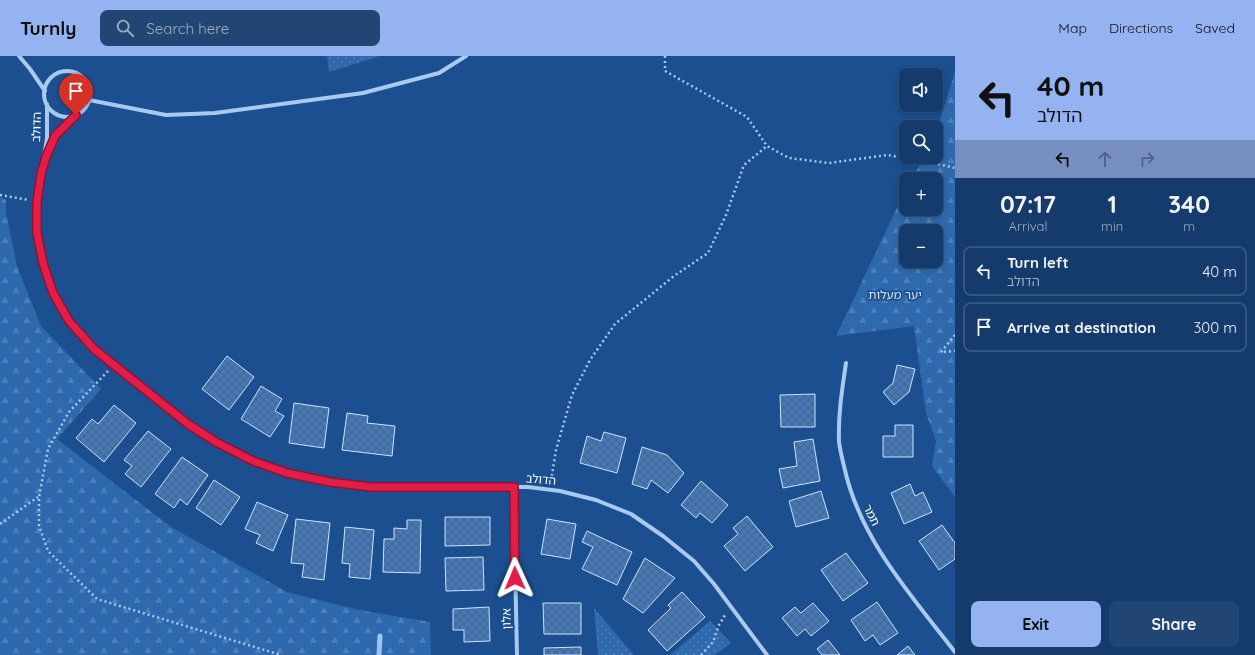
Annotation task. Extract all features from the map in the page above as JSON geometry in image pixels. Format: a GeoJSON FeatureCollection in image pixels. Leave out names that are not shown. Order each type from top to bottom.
{"type":"FeatureCollection","features":[{"type":"Feature","properties":{"kind":"street"},"geometry":{"type":"LineString","coordinates":[[19,56],[45,91]]}},
{"type":"Feature","properties":{"kind":"street"},"geometry":{"type":"LineString","coordinates":[[89,100],[166,115],[215,113],[363,93],[439,73],[466,56]]}},
{"type":"Feature","properties":{"kind":"street"},"geometry":{"type":"LineString","coordinates":[[59,73],[75,73],[82,77],[88,85],[90,92],[89,100],[86,108],[76,115],[69,117],[61,116],[54,113],[47,104],[45,91],[47,84],[52,77],[59,73]]}},
{"type":"Feature","properties":{"kind":"street","name":"הדולב"},"geometry":{"type":"LineString","coordinates":[[47,104],[47,138],[37,202],[37,233],[43,263],[53,293],[69,321],[94,349],[188,424],[210,438],[253,461],[287,473],[330,482],[371,487],[528,487],[560,491],[596,500],[631,514],[663,536],[694,561],[714,584],[766,655]]}},
{"type":"Feature","properties":{"kind":"street","name":"הדולב"},"geometry":{"type":"LineString","coordinates":[[41,174],[55,136],[76,115]]}},
{"type":"Feature","properties":{"kind":"street","name":"תמר"},"geometry":{"type":"LineString","coordinates":[[846,363],[840,404],[839,444],[847,480],[859,515],[890,569],[955,652]]}},
{"type":"Feature","properties":{"kind":"street","name":"אלון"},"geometry":{"type":"LineString","coordinates":[[514,487],[517,655]]}},
{"type":"Feature","properties":{"kind":"path"},"geometry":{"type":"LineString","coordinates":[[665,56],[665,71],[747,117],[767,146],[789,158],[829,163],[887,156],[930,162],[955,168]]}},
{"type":"Feature","properties":{"kind":"path"},"geometry":{"type":"LineString","coordinates":[[549,489],[556,450],[572,395],[590,360],[616,324],[674,276],[708,253],[726,215],[744,165],[767,146]]}},
{"type":"Feature","properties":{"kind":"path"},"geometry":{"type":"LineString","coordinates":[[0,195],[37,202]]}},
{"type":"Feature","properties":{"kind":"path"},"geometry":{"type":"LineString","coordinates":[[955,335],[941,352],[955,351]]}},
{"type":"Feature","properties":{"kind":"path"},"geometry":{"type":"LineString","coordinates":[[114,365],[69,412],[48,449],[39,497],[39,526],[48,551],[97,600],[281,655]]}},
{"type":"Feature","properties":{"kind":"path"},"geometry":{"type":"LineString","coordinates":[[0,524],[39,497]]}},
{"type":"Feature","properties":{"kind":"path"},"geometry":{"type":"LineString","coordinates":[[701,655],[713,642],[719,625],[730,606]]}},
{"type":"Feature","properties":{"kind":"green space"},"geometry":{"type":"Polygon","coordinates":[[[327,56],[380,56],[329,72],[327,56]]]}},
{"type":"Feature","properties":{"kind":"green space","name":"יער מעלות"},"geometry":{"type":"Polygon","coordinates":[[[955,72],[955,497],[932,466],[936,441],[926,413],[914,326],[836,336],[899,204],[899,216],[943,216],[943,172],[916,172],[920,164],[943,164],[943,120],[940,120],[955,72]]]}},
{"type":"Feature","properties":{"kind":"green space"},"geometry":{"type":"Polygon","coordinates":[[[0,197],[6,200],[6,212],[17,266],[41,326],[101,389],[57,439],[171,527],[287,592],[359,610],[430,622],[431,655],[0,655],[0,197]]]}},
{"type":"Feature","properties":{"kind":"green space"},"geometry":{"type":"Polygon","coordinates":[[[594,608],[634,655],[598,655],[594,608]]]}},
{"type":"Feature","properties":{"kind":"green space"},"geometry":{"type":"Polygon","coordinates":[[[710,621],[731,643],[715,655],[670,655],[710,621]]]}},
{"type":"Feature","properties":{"kind":"building"},"geometry":{"type":"Polygon","coordinates":[[[227,356],[254,377],[229,410],[202,389],[227,356]]]}},
{"type":"Feature","properties":{"kind":"building"},"geometry":{"type":"Polygon","coordinates":[[[897,365],[915,369],[909,392],[894,405],[883,392],[893,383],[897,365]]]}},
{"type":"Feature","properties":{"kind":"building"},"geometry":{"type":"Polygon","coordinates":[[[261,386],[282,399],[275,411],[284,416],[270,437],[241,419],[261,386]]]}},
{"type":"Feature","properties":{"kind":"building"},"geometry":{"type":"Polygon","coordinates":[[[815,394],[815,427],[781,427],[780,395],[815,394]]]}},
{"type":"Feature","properties":{"kind":"building"},"geometry":{"type":"Polygon","coordinates":[[[294,403],[329,408],[324,448],[289,443],[294,403]]]}},
{"type":"Feature","properties":{"kind":"building"},"geometry":{"type":"Polygon","coordinates":[[[114,405],[136,423],[104,462],[76,438],[92,419],[98,424],[114,405]]]}},
{"type":"Feature","properties":{"kind":"building"},"geometry":{"type":"Polygon","coordinates":[[[347,413],[368,416],[367,423],[395,426],[392,456],[342,450],[347,413]]]}},
{"type":"Feature","properties":{"kind":"building"},"geometry":{"type":"Polygon","coordinates":[[[895,425],[913,425],[913,457],[883,457],[883,436],[895,436],[895,425]]]}},
{"type":"Feature","properties":{"kind":"building"},"geometry":{"type":"Polygon","coordinates":[[[148,431],[171,449],[141,487],[125,474],[132,466],[124,460],[148,431]]]}},
{"type":"Feature","properties":{"kind":"building"},"geometry":{"type":"Polygon","coordinates":[[[604,432],[626,438],[617,473],[580,463],[587,436],[601,441],[604,432]]]}},
{"type":"Feature","properties":{"kind":"building"},"geometry":{"type":"Polygon","coordinates":[[[813,439],[820,481],[783,488],[779,469],[797,466],[794,442],[813,439]]]}},
{"type":"Feature","properties":{"kind":"building"},"geometry":{"type":"Polygon","coordinates":[[[642,447],[667,455],[684,473],[668,493],[651,480],[647,489],[632,484],[642,447]]]}},
{"type":"Feature","properties":{"kind":"building"},"geometry":{"type":"Polygon","coordinates":[[[182,457],[208,475],[187,505],[180,499],[174,508],[155,494],[182,457]]]}},
{"type":"Feature","properties":{"kind":"building"},"geometry":{"type":"Polygon","coordinates":[[[214,480],[240,497],[221,525],[196,508],[214,480]]]}},
{"type":"Feature","properties":{"kind":"building"},"geometry":{"type":"Polygon","coordinates":[[[701,481],[728,505],[712,523],[700,513],[696,518],[681,505],[701,481]]]}},
{"type":"Feature","properties":{"kind":"building"},"geometry":{"type":"Polygon","coordinates":[[[910,484],[915,496],[923,492],[932,512],[904,524],[891,493],[910,484]]]}},
{"type":"Feature","properties":{"kind":"building"},"geometry":{"type":"Polygon","coordinates":[[[821,491],[829,518],[796,527],[789,501],[821,491]]]}},
{"type":"Feature","properties":{"kind":"building"},"geometry":{"type":"Polygon","coordinates":[[[257,502],[288,515],[273,551],[256,543],[260,535],[245,529],[257,502]]]}},
{"type":"Feature","properties":{"kind":"building"},"geometry":{"type":"Polygon","coordinates":[[[747,516],[773,547],[745,571],[724,546],[738,534],[733,528],[747,516]]]}},
{"type":"Feature","properties":{"kind":"building"},"geometry":{"type":"Polygon","coordinates":[[[445,517],[490,517],[490,545],[445,546],[445,517]]]}},
{"type":"Feature","properties":{"kind":"building"},"geometry":{"type":"Polygon","coordinates":[[[296,519],[330,523],[324,580],[302,577],[304,564],[291,563],[296,519]]]}},
{"type":"Feature","properties":{"kind":"building"},"geometry":{"type":"Polygon","coordinates":[[[547,519],[576,524],[570,559],[541,554],[547,519]]]}},
{"type":"Feature","properties":{"kind":"building"},"geometry":{"type":"Polygon","coordinates":[[[407,520],[421,520],[420,573],[383,572],[384,539],[394,539],[394,528],[407,529],[407,520]]]}},
{"type":"Feature","properties":{"kind":"building"},"geometry":{"type":"Polygon","coordinates":[[[942,525],[955,543],[955,559],[939,570],[919,541],[942,525]]]}},
{"type":"Feature","properties":{"kind":"building"},"geometry":{"type":"Polygon","coordinates":[[[345,527],[374,530],[370,579],[349,577],[350,564],[342,563],[345,527]]]}},
{"type":"Feature","properties":{"kind":"building"},"geometry":{"type":"Polygon","coordinates":[[[587,531],[632,552],[617,585],[582,569],[593,547],[582,542],[587,531]]]}},
{"type":"Feature","properties":{"kind":"building"},"geometry":{"type":"Polygon","coordinates":[[[846,553],[868,583],[843,601],[821,570],[846,553]]]}},
{"type":"Feature","properties":{"kind":"building"},"geometry":{"type":"Polygon","coordinates":[[[483,557],[484,590],[446,591],[445,558],[483,557]]]}},
{"type":"Feature","properties":{"kind":"building"},"geometry":{"type":"Polygon","coordinates":[[[645,558],[675,578],[643,613],[623,599],[645,558]]]}},
{"type":"Feature","properties":{"kind":"building"},"geometry":{"type":"Polygon","coordinates":[[[682,592],[705,617],[667,651],[648,630],[671,608],[668,605],[682,592]]]}},
{"type":"Feature","properties":{"kind":"building"},"geometry":{"type":"Polygon","coordinates":[[[877,602],[898,633],[880,645],[873,635],[865,641],[851,620],[877,602]]]}},
{"type":"Feature","properties":{"kind":"building"},"geometry":{"type":"Polygon","coordinates":[[[543,603],[581,603],[581,634],[544,634],[543,603]]]}},
{"type":"Feature","properties":{"kind":"building"},"geometry":{"type":"Polygon","coordinates":[[[813,603],[829,621],[811,636],[805,629],[797,636],[782,618],[795,607],[801,613],[813,603]]]}},
{"type":"Feature","properties":{"kind":"building"},"geometry":{"type":"Polygon","coordinates":[[[489,607],[490,641],[464,642],[464,630],[453,630],[453,609],[489,607]]]}},
{"type":"Feature","properties":{"kind":"building"},"geometry":{"type":"Polygon","coordinates":[[[828,640],[840,655],[822,655],[817,649],[828,640]]]}},
{"type":"Feature","properties":{"kind":"building"},"geometry":{"type":"Polygon","coordinates":[[[908,646],[915,655],[897,655],[908,646]]]}},
{"type":"Feature","properties":{"kind":"building"},"geometry":{"type":"Polygon","coordinates":[[[581,647],[581,655],[544,655],[544,648],[581,647]]]}},
{"type":"Feature","properties":{"kind":"waterway"},"geometry":{"type":"LineString","coordinates":[[379,655],[380,636]]}},
{"type":"Feature","properties":{"kind":"route"},"geometry":{"type":"LineString","coordinates":[[76,115],[55,136],[46,157],[41,174],[37,202],[37,233],[43,263],[53,293],[69,321],[94,349],[188,424],[216,442],[253,461],[287,473],[330,482],[371,487],[514,487],[515,578]]}}]}
